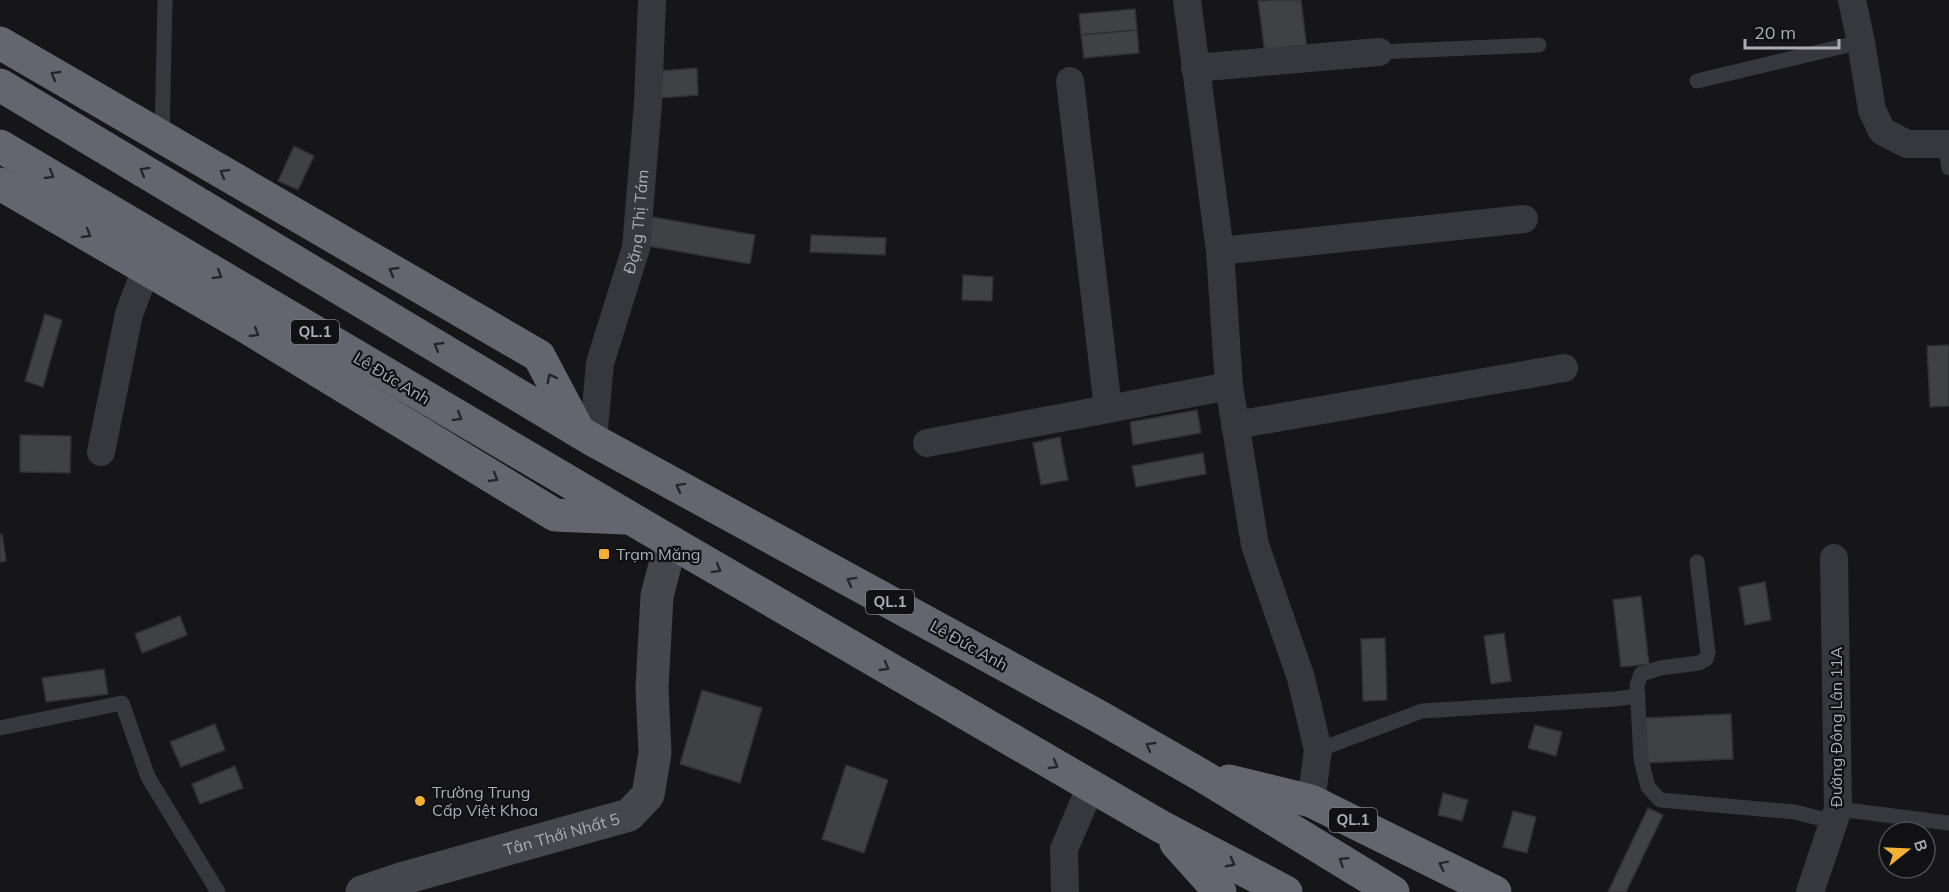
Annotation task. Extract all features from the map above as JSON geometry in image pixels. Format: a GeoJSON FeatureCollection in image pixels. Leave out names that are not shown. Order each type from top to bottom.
{"type":"FeatureCollection","features":[{"type":"Feature","properties":{"kind":"highway"},"geometry":{"type":"LineString","coordinates":[[0,43],[539,356],[586,435]]}},
{"type":"Feature","properties":{"kind":"highway","name":"Lê Đức Anh"},"geometry":{"type":"LineString","coordinates":[[0,85],[586,435],[1098,716],[1201,775],[1393,892]]}},
{"type":"Feature","properties":{"kind":"highway","name":"Lê Đức Anh"},"geometry":{"type":"LineString","coordinates":[[0,146],[630,518],[1091,786],[1286,892]]}},
{"type":"Feature","properties":{"kind":"highway","name":"Lê Đức Anh"},"geometry":{"type":"LineString","coordinates":[[0,184],[555,515],[630,518]]}},
{"type":"Feature","properties":{"kind":"highway","name":"Lê Đức Anh"},"geometry":{"type":"LineString","coordinates":[[1201,775],[1311,801],[1495,892]]}},
{"type":"Feature","properties":{"kind":"highway","name":"Lê Đức Anh"},"geometry":{"type":"LineString","coordinates":[[1161,826],[1220,892]]}},
{"type":"Feature","properties":{"kind":"street","name":"Đặng Thị Tám"},"geometry":{"type":"LineString","coordinates":[[586,435],[600,363],[636,249],[648,102],[652,0]]}},
{"type":"Feature","properties":{"kind":"street"},"geometry":{"type":"LineString","coordinates":[[1187,0],[1220,251],[1229,386],[1235,425],[1256,545],[1300,678],[1318,750],[1311,801]]}},
{"type":"Feature","properties":{"kind":"street"},"geometry":{"type":"LineString","coordinates":[[1852,0],[1872,110],[1882,131],[1907,144],[1948,152]]}},
{"type":"Feature","properties":{"kind":"street"},"geometry":{"type":"LineString","coordinates":[[1195,68],[1379,52]]}},
{"type":"Feature","properties":{"kind":"street"},"geometry":{"type":"LineString","coordinates":[[1070,81],[1108,409]]}},
{"type":"Feature","properties":{"kind":"street"},"geometry":{"type":"LineString","coordinates":[[1220,251],[1524,219]]}},
{"type":"Feature","properties":{"kind":"street"},"geometry":{"type":"LineString","coordinates":[[101,452],[129,314],[146,269]]}},
{"type":"Feature","properties":{"kind":"street"},"geometry":{"type":"LineString","coordinates":[[1235,425],[1564,368]]}},
{"type":"Feature","properties":{"kind":"street"},"geometry":{"type":"LineString","coordinates":[[927,443],[1229,386]]}},
{"type":"Feature","properties":{"kind":"street","name":"Tân Thới Nhất 5"},"geometry":{"type":"LineString","coordinates":[[362,892],[401,879],[629,816],[648,795],[656,753],[652,688],[657,596],[671,542]]}},
{"type":"Feature","properties":{"kind":"street","name":"Đường Đông Lân 11A"},"geometry":{"type":"LineString","coordinates":[[1810,892],[1836,816],[1834,558]]}},
{"type":"Feature","properties":{"kind":"street"},"geometry":{"type":"LineString","coordinates":[[1065,892],[1064,849],[1091,786]]}},
{"type":"Feature","properties":{"kind":"lane"},"geometry":{"type":"LineString","coordinates":[[162,137],[165,0]]}},
{"type":"Feature","properties":{"kind":"lane"},"geometry":{"type":"LineString","coordinates":[[1697,81],[1861,42]]}},
{"type":"Feature","properties":{"kind":"lane"},"geometry":{"type":"LineString","coordinates":[[1379,52],[1539,45]]}},
{"type":"Feature","properties":{"kind":"lane"},"geometry":{"type":"LineString","coordinates":[[1697,562],[1708,653],[1706,659],[1699,663],[1660,668],[1641,674],[1637,685],[1641,759],[1648,788],[1660,800],[1836,816],[1949,823]]}},
{"type":"Feature","properties":{"kind":"lane"},"geometry":{"type":"LineString","coordinates":[[1318,750],[1422,711],[1638,696]]}},
{"type":"Feature","properties":{"kind":"lane"},"geometry":{"type":"LineString","coordinates":[[0,728],[122,703],[148,777],[218,892]]}},
{"type":"Feature","properties":{"kind":"building"},"geometry":{"type":"Polygon","coordinates":[[[1301,0],[1307,49],[1265,53],[1258,1],[1301,0]]]}},
{"type":"Feature","properties":{"kind":"building"},"geometry":{"type":"Polygon","coordinates":[[[1135,9],[1137,30],[1081,35],[1079,14],[1135,9]]]}},
{"type":"Feature","properties":{"kind":"building"},"geometry":{"type":"Polygon","coordinates":[[[1137,30],[1139,53],[1084,58],[1081,35],[1137,30]]]}},
{"type":"Feature","properties":{"kind":"building"},"geometry":{"type":"Polygon","coordinates":[[[697,68],[698,95],[661,98],[659,71],[697,68]]]}},
{"type":"Feature","properties":{"kind":"building"},"geometry":{"type":"Polygon","coordinates":[[[294,146],[314,156],[298,190],[278,181],[294,146]]]}},
{"type":"Feature","properties":{"kind":"building"},"geometry":{"type":"Polygon","coordinates":[[[647,216],[755,235],[750,264],[642,245],[647,216]]]}},
{"type":"Feature","properties":{"kind":"building"},"geometry":{"type":"Polygon","coordinates":[[[811,235],[886,238],[885,255],[810,252],[811,235]]]}},
{"type":"Feature","properties":{"kind":"building"},"geometry":{"type":"Polygon","coordinates":[[[963,275],[993,277],[992,301],[962,300],[963,275]]]}},
{"type":"Feature","properties":{"kind":"building"},"geometry":{"type":"Polygon","coordinates":[[[45,314],[62,320],[43,387],[25,381],[45,314]]]}},
{"type":"Feature","properties":{"kind":"building"},"geometry":{"type":"Polygon","coordinates":[[[1949,345],[1949,406],[1930,407],[1927,346],[1949,345]]]}},
{"type":"Feature","properties":{"kind":"building"},"geometry":{"type":"Polygon","coordinates":[[[1197,410],[1201,433],[1133,445],[1130,422],[1197,410]]]}},
{"type":"Feature","properties":{"kind":"building"},"geometry":{"type":"Polygon","coordinates":[[[20,435],[71,436],[70,473],[20,472],[20,435]]]}},
{"type":"Feature","properties":{"kind":"building"},"geometry":{"type":"Polygon","coordinates":[[[1060,437],[1068,480],[1041,485],[1033,443],[1060,437]]]}},
{"type":"Feature","properties":{"kind":"building"},"geometry":{"type":"Polygon","coordinates":[[[1203,453],[1206,474],[1136,487],[1132,466],[1203,453]]]}},
{"type":"Feature","properties":{"kind":"building"},"geometry":{"type":"Polygon","coordinates":[[[2,534],[6,561],[0,562],[0,535],[2,534]]]}},
{"type":"Feature","properties":{"kind":"building"},"geometry":{"type":"Polygon","coordinates":[[[1765,582],[1771,620],[1745,625],[1739,587],[1765,582]]]}},
{"type":"Feature","properties":{"kind":"building"},"geometry":{"type":"Polygon","coordinates":[[[1641,596],[1649,664],[1621,667],[1613,600],[1641,596]]]}},
{"type":"Feature","properties":{"kind":"building"},"geometry":{"type":"Polygon","coordinates":[[[180,616],[187,635],[142,653],[135,634],[180,616]]]}},
{"type":"Feature","properties":{"kind":"building"},"geometry":{"type":"Polygon","coordinates":[[[1504,633],[1511,681],[1491,684],[1484,636],[1504,633]]]}},
{"type":"Feature","properties":{"kind":"building"},"geometry":{"type":"Polygon","coordinates":[[[1385,638],[1387,700],[1363,701],[1361,639],[1385,638]]]}},
{"type":"Feature","properties":{"kind":"building"},"geometry":{"type":"Polygon","coordinates":[[[104,669],[108,694],[46,702],[42,678],[104,669]]]}},
{"type":"Feature","properties":{"kind":"building"},"geometry":{"type":"Polygon","coordinates":[[[702,690],[762,708],[740,783],[680,764],[702,690]]]}},
{"type":"Feature","properties":{"kind":"building"},"geometry":{"type":"Polygon","coordinates":[[[1731,714],[1733,759],[1646,763],[1644,718],[1731,714]]]}},
{"type":"Feature","properties":{"kind":"building"},"geometry":{"type":"Polygon","coordinates":[[[215,724],[225,750],[181,767],[170,742],[215,724]]]}},
{"type":"Feature","properties":{"kind":"building"},"geometry":{"type":"Polygon","coordinates":[[[1535,725],[1562,732],[1556,756],[1528,748],[1535,725]]]}},
{"type":"Feature","properties":{"kind":"building"},"geometry":{"type":"Polygon","coordinates":[[[846,765],[888,780],[864,853],[822,839],[846,765]]]}},
{"type":"Feature","properties":{"kind":"building"},"geometry":{"type":"Polygon","coordinates":[[[235,766],[243,788],[200,804],[192,784],[235,766]]]}},
{"type":"Feature","properties":{"kind":"building"},"geometry":{"type":"Polygon","coordinates":[[[1443,793],[1468,800],[1462,821],[1438,815],[1443,793]]]}},
{"type":"Feature","properties":{"kind":"building"},"geometry":{"type":"Polygon","coordinates":[[[1648,808],[1663,815],[1626,892],[1608,892],[1648,808]]]}},
{"type":"Feature","properties":{"kind":"building"},"geometry":{"type":"Polygon","coordinates":[[[1513,811],[1536,817],[1527,853],[1503,847],[1513,811]]]}},
{"type":"Feature","properties":{"kind":"place","name":"Trạm Măng"},"geometry":{"type":"Point","coordinates":[604,554]}},
{"type":"Feature","properties":{"kind":"place","name":"Trường Trung Cấp Việt Khoa"},"geometry":{"type":"Point","coordinates":[420,801]}}]}
